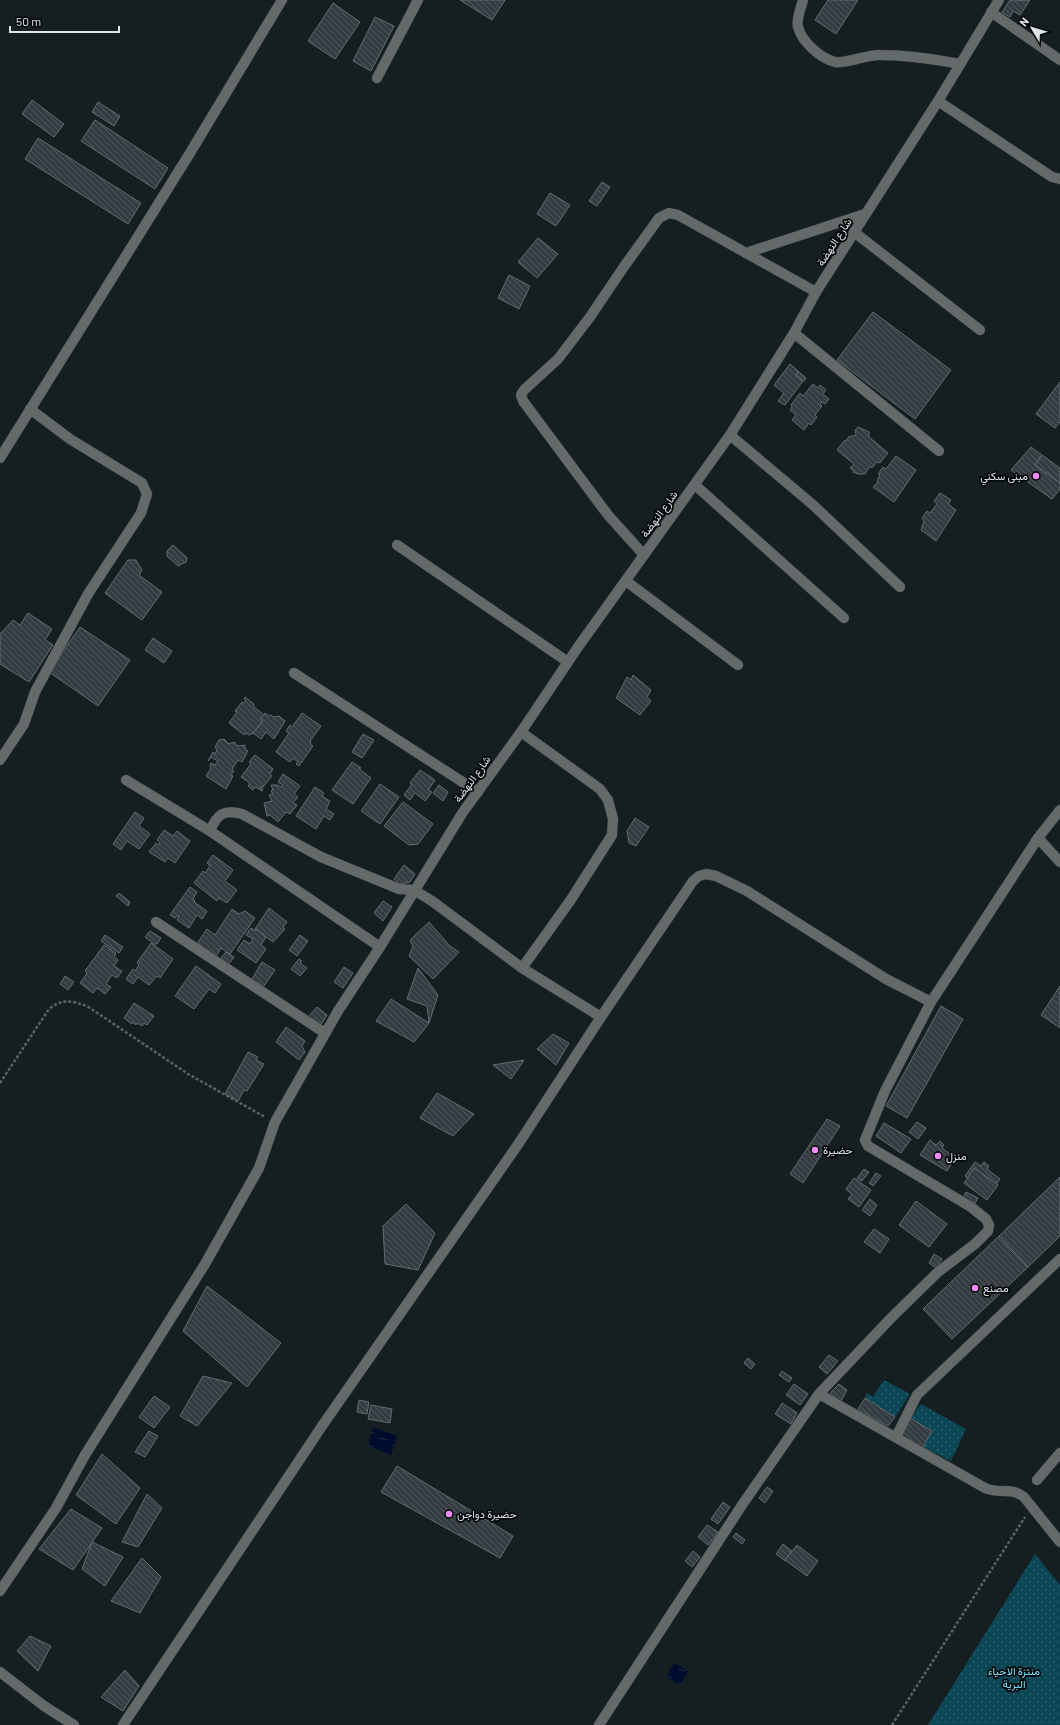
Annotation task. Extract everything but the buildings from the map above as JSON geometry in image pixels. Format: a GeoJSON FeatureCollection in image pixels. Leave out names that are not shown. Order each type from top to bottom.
{"type":"FeatureCollection","features":[{"type":"Feature","properties":{"kind":"street"},"geometry":{"type":"LineString","coordinates":[[0,458],[190,153],[282,0]]}},
{"type":"Feature","properties":{"kind":"street"},"geometry":{"type":"LineString","coordinates":[[377,78],[418,0]]}},
{"type":"Feature","properties":{"kind":"street"},"geometry":{"type":"LineString","coordinates":[[803,0],[798,26],[802,36],[824,57],[836,62],[877,54],[908,55],[960,64]]}},
{"type":"Feature","properties":{"kind":"street","name":"شارع النهضة"},"geometry":{"type":"LineString","coordinates":[[0,1591],[56,1508],[85,1455],[205,1264],[259,1168],[275,1122],[325,1032],[380,947],[414,890],[463,812],[730,435],[794,333],[816,292],[938,101],[999,0]]}},
{"type":"Feature","properties":{"kind":"street"},"geometry":{"type":"LineString","coordinates":[[991,12],[1060,60]]}},
{"type":"Feature","properties":{"kind":"street"},"geometry":{"type":"LineString","coordinates":[[938,101],[1052,177],[1060,179]]}},
{"type":"Feature","properties":{"kind":"street"},"geometry":{"type":"LineString","coordinates":[[644,556],[608,515],[523,401],[521,395],[524,390],[558,359],[590,317],[659,218],[669,213],[678,215],[816,292]]}},
{"type":"Feature","properties":{"kind":"street"},"geometry":{"type":"LineString","coordinates":[[746,253],[866,214]]}},
{"type":"Feature","properties":{"kind":"street"},"geometry":{"type":"LineString","coordinates":[[854,232],[980,330]]}},
{"type":"Feature","properties":{"kind":"street"},"geometry":{"type":"LineString","coordinates":[[794,333],[939,451]]}},
{"type":"Feature","properties":{"kind":"street"},"geometry":{"type":"LineString","coordinates":[[0,760],[24,724],[35,692],[88,594],[142,513],[147,494],[142,484],[70,439],[45,422],[30,409]]}},
{"type":"Feature","properties":{"kind":"street"},"geometry":{"type":"LineString","coordinates":[[730,435],[812,504],[900,587]]}},
{"type":"Feature","properties":{"kind":"street"},"geometry":{"type":"LineString","coordinates":[[695,485],[844,618]]}},
{"type":"Feature","properties":{"kind":"street"},"geometry":{"type":"LineString","coordinates":[[397,545],[568,662]]}},
{"type":"Feature","properties":{"kind":"street"},"geometry":{"type":"LineString","coordinates":[[626,581],[738,665]]}},
{"type":"Feature","properties":{"kind":"street"},"geometry":{"type":"LineString","coordinates":[[294,673],[478,792]]}},
{"type":"Feature","properties":{"kind":"street"},"geometry":{"type":"LineString","coordinates":[[521,732],[600,789],[608,800],[613,819],[612,835],[570,901],[522,968]]}},
{"type":"Feature","properties":{"kind":"street"},"geometry":{"type":"LineString","coordinates":[[126,780],[210,831],[380,947]]}},
{"type":"Feature","properties":{"kind":"street"},"geometry":{"type":"LineString","coordinates":[[599,1725],[742,1505],[820,1394],[891,1318],[938,1272],[975,1244],[988,1232],[989,1225],[986,1219],[971,1207],[868,1146],[865,1140],[885,1092],[931,1002],[1038,838],[1060,810]]}},
{"type":"Feature","properties":{"kind":"street"},"geometry":{"type":"LineString","coordinates":[[210,831],[214,821],[221,814],[231,811],[237,812],[321,857],[399,889],[414,890],[432,901],[522,968],[601,1017]]}},
{"type":"Feature","properties":{"kind":"street"},"geometry":{"type":"LineString","coordinates":[[1038,838],[1060,862]]}},
{"type":"Feature","properties":{"kind":"street"},"geometry":{"type":"LineString","coordinates":[[123,1725],[327,1419],[519,1143],[686,890],[699,876],[706,874],[716,876],[747,891],[886,979],[931,1002]]}},
{"type":"Feature","properties":{"kind":"street"},"geometry":{"type":"LineString","coordinates":[[156,922],[325,1032]]}},
{"type":"Feature","properties":{"kind":"street"},"geometry":{"type":"LineString","coordinates":[[896,1437],[917,1395],[1060,1259]]}},
{"type":"Feature","properties":{"kind":"street"},"geometry":{"type":"LineString","coordinates":[[820,1394],[985,1488],[997,1492],[1016,1491],[1032,1506],[1060,1542]]}},
{"type":"Feature","properties":{"kind":"street"},"geometry":{"type":"LineString","coordinates":[[1037,1480],[1060,1453]]}},
{"type":"Feature","properties":{"kind":"street"},"geometry":{"type":"LineString","coordinates":[[0,1672],[44,1706],[74,1725]]}},
{"type":"Feature","properties":{"kind":"path"},"geometry":{"type":"LineString","coordinates":[[0,1083],[49,1009],[56,1003],[66,1000],[87,1006],[188,1074],[275,1122]]}},
{"type":"Feature","properties":{"kind":"path"},"geometry":{"type":"LineString","coordinates":[[892,1725],[1032,1506]]}},
{"type":"Feature","properties":{"kind":"green space"},"geometry":{"type":"Polygon","coordinates":[[[884,1380],[910,1394],[895,1417],[865,1398],[867,1393],[873,1397],[884,1380]]]}},
{"type":"Feature","properties":{"kind":"green space"},"geometry":{"type":"Polygon","coordinates":[[[921,1404],[966,1429],[951,1461],[923,1447],[932,1431],[910,1418],[921,1404]]]}},
{"type":"Feature","properties":{"kind":"green space","name":"منتزة الاحياء البرية"},"geometry":{"type":"Polygon","coordinates":[[[1035,1554],[1060,1585],[1060,1725],[928,1725],[1035,1554]]]}},
{"type":"Feature","properties":{"kind":"water"},"geometry":{"type":"Polygon","coordinates":[[[373,1427],[397,1436],[391,1455],[368,1446],[373,1427]]]}},
{"type":"Feature","properties":{"kind":"water"},"geometry":{"type":"Polygon","coordinates":[[[674,1663],[688,1671],[680,1685],[666,1677],[674,1663]]]}},
{"type":"Feature","properties":{"kind":"place","name":"مبنى سكني"},"geometry":{"type":"Point","coordinates":[1036,476]}},
{"type":"Feature","properties":{"kind":"place","name":"حضيرة"},"geometry":{"type":"Point","coordinates":[815,1150]}},
{"type":"Feature","properties":{"kind":"place","name":"منزل"},"geometry":{"type":"Point","coordinates":[938,1156]}},
{"type":"Feature","properties":{"kind":"place","name":"مصنع"},"geometry":{"type":"Point","coordinates":[975,1288]}},
{"type":"Feature","properties":{"kind":"place","name":"حضيرة دواجن"},"geometry":{"type":"Point","coordinates":[449,1514]}}]}
